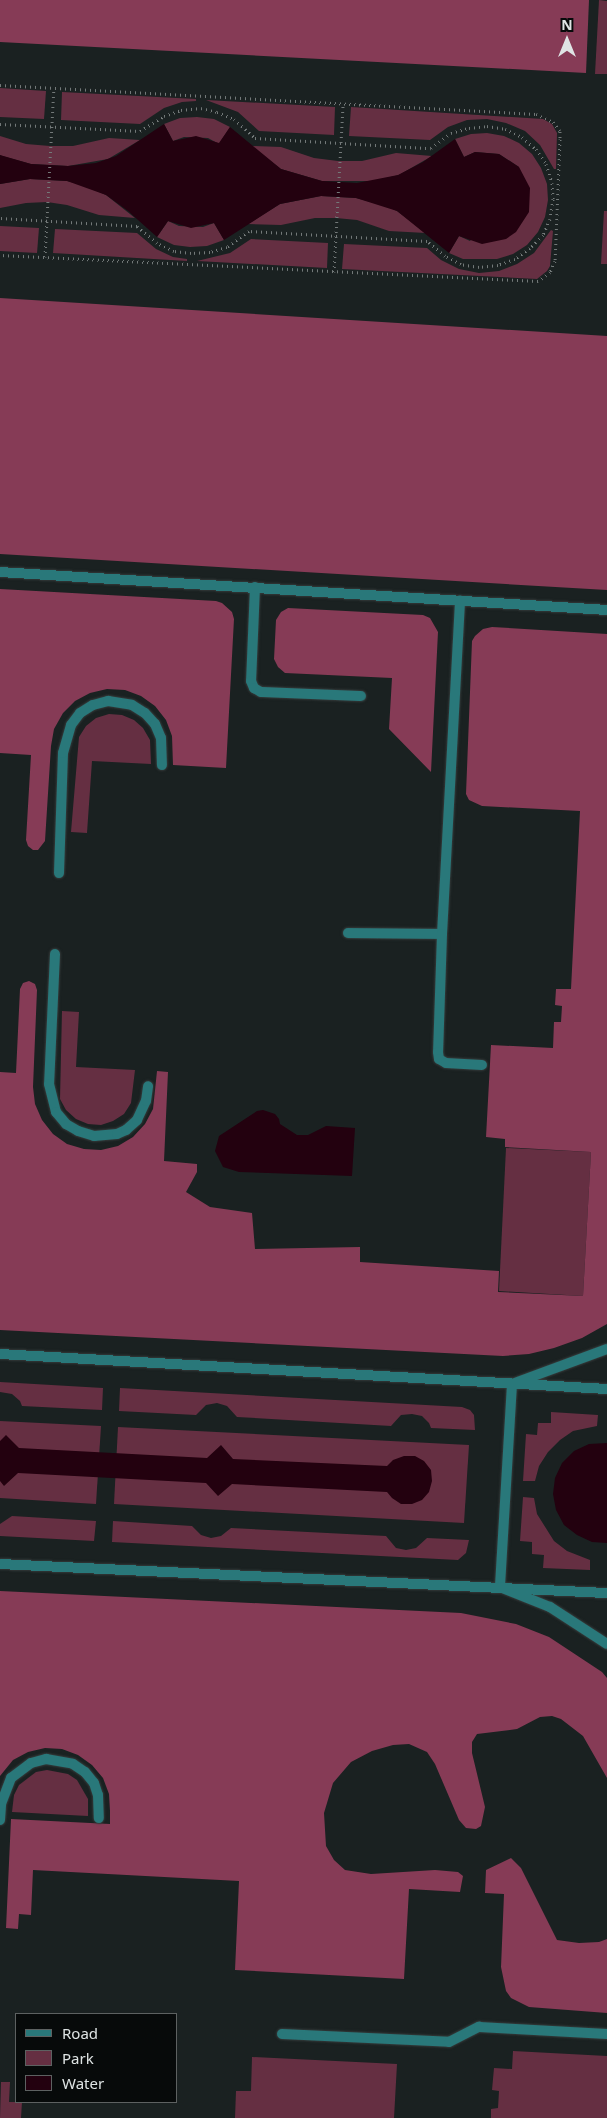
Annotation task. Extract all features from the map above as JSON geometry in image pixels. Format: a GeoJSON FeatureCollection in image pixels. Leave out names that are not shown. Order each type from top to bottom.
{"type":"FeatureCollection","features":[{"type":"Feature","properties":{"kind":"street"},"geometry":{"type":"LineString","coordinates":[[0,572],[607,610]]}},
{"type":"Feature","properties":{"kind":"street"},"geometry":{"type":"LineString","coordinates":[[255,587],[250,680],[254,688],[260,692],[361,696]]}},
{"type":"Feature","properties":{"kind":"street"},"geometry":{"type":"LineString","coordinates":[[460,600],[442,934],[438,1052],[439,1059],[446,1063],[482,1065]]}},
{"type":"Feature","properties":{"kind":"street"},"geometry":{"type":"LineString","coordinates":[[59,873],[63,753],[71,725],[80,714],[94,705],[108,701],[132,705],[145,713],[155,724],[161,738],[162,764]]}},
{"type":"Feature","properties":{"kind":"street"},"geometry":{"type":"LineString","coordinates":[[348,933],[442,934]]}},
{"type":"Feature","properties":{"kind":"street"},"geometry":{"type":"LineString","coordinates":[[55,954],[49,1084],[56,1112],[66,1124],[78,1131],[94,1136],[117,1134],[126,1130],[137,1120],[146,1101],[148,1086]]}},
{"type":"Feature","properties":{"kind":"street"},"geometry":{"type":"LineString","coordinates":[[512,1384],[607,1349]]}},
{"type":"Feature","properties":{"kind":"street"},"geometry":{"type":"LineString","coordinates":[[0,1354],[607,1389]]}},
{"type":"Feature","properties":{"kind":"street"},"geometry":{"type":"LineString","coordinates":[[500,1586],[512,1384]]}},
{"type":"Feature","properties":{"kind":"street"},"geometry":{"type":"LineString","coordinates":[[0,1564],[500,1586],[607,1593]]}},
{"type":"Feature","properties":{"kind":"street"},"geometry":{"type":"LineString","coordinates":[[500,1586],[550,1607],[607,1644]]}},
{"type":"Feature","properties":{"kind":"street"},"geometry":{"type":"LineString","coordinates":[[0,1820],[1,1804],[11,1778],[31,1763],[46,1759],[73,1764],[85,1772],[94,1783],[98,1795],[99,1818]]}},
{"type":"Feature","properties":{"kind":"street"},"geometry":{"type":"LineString","coordinates":[[282,2034],[448,2042],[479,2028],[607,2034]]}},
{"type":"Feature","properties":{"kind":"path"},"geometry":{"type":"LineString","coordinates":[[0,85],[544,117],[553,122],[560,131],[555,199],[555,261],[550,272],[538,281],[0,255]]}},
{"type":"Feature","properties":{"kind":"path"},"geometry":{"type":"LineString","coordinates":[[45,257],[54,88]]}},
{"type":"Feature","properties":{"kind":"path"},"geometry":{"type":"LineString","coordinates":[[334,272],[343,104]]}},
{"type":"Feature","properties":{"kind":"path"},"geometry":{"type":"LineString","coordinates":[[0,124],[140,132],[164,116],[181,110],[201,108],[218,112],[234,119],[255,138],[431,148],[451,133],[468,128],[487,126],[505,129],[522,138],[536,149],[546,164],[555,199],[550,219],[542,235],[530,248],[515,259],[498,265],[480,266],[461,264],[445,256],[427,241],[249,231],[227,247],[210,252],[191,253],[174,251],[157,243],[137,226],[0,218]]}},
{"type":"Feature","properties":{"kind":"green space"},"geometry":{"type":"Polygon","coordinates":[[[599,0],[607,1],[607,74],[595,74],[599,0]]]}},
{"type":"Feature","properties":{"kind":"green space"},"geometry":{"type":"Polygon","coordinates":[[[0,88],[46,91],[44,119],[0,117],[0,88]]]}},
{"type":"Feature","properties":{"kind":"green space"},"geometry":{"type":"Polygon","coordinates":[[[62,92],[196,99],[196,101],[182,102],[164,108],[140,124],[61,120],[62,92]]]}},
{"type":"Feature","properties":{"kind":"green space"},"geometry":{"type":"Polygon","coordinates":[[[206,100],[335,107],[334,135],[259,131],[238,112],[206,100]]]}},
{"type":"Feature","properties":{"kind":"green space"},"geometry":{"type":"Polygon","coordinates":[[[351,107],[543,119],[552,124],[557,133],[556,169],[554,169],[540,145],[525,131],[506,123],[487,119],[467,120],[448,127],[430,140],[349,136],[351,107]]]}},
{"type":"Feature","properties":{"kind":"green space"},"geometry":{"type":"Polygon","coordinates":[[[180,118],[214,119],[230,127],[219,144],[208,138],[184,137],[173,141],[164,124],[180,118]]]}},
{"type":"Feature","properties":{"kind":"green space"},"geometry":{"type":"Polygon","coordinates":[[[487,133],[504,136],[519,143],[532,154],[541,168],[547,184],[548,200],[545,217],[538,232],[527,245],[513,254],[497,259],[463,259],[449,253],[459,236],[470,241],[519,167],[499,154],[475,152],[464,157],[455,139],[471,134],[487,133]]]}},
{"type":"Feature","properties":{"kind":"green space"},"geometry":{"type":"Polygon","coordinates":[[[0,136],[26,144],[50,146],[73,146],[109,138],[140,140],[108,159],[68,166],[31,164],[2,156],[0,155],[0,136]]]}},
{"type":"Feature","properties":{"kind":"green space"},"geometry":{"type":"Polygon","coordinates":[[[251,146],[281,147],[314,158],[338,161],[362,161],[396,153],[432,156],[399,175],[374,181],[322,181],[281,169],[251,146]]]}},
{"type":"Feature","properties":{"kind":"green space"},"geometry":{"type":"Polygon","coordinates":[[[30,179],[67,181],[83,185],[106,195],[135,218],[99,215],[67,205],[47,202],[26,203],[0,208],[0,184],[30,179]]]}},
{"type":"Feature","properties":{"kind":"green space"},"geometry":{"type":"Polygon","coordinates":[[[321,196],[356,198],[386,206],[397,211],[426,233],[389,231],[357,220],[336,218],[315,218],[281,225],[248,224],[280,204],[321,196]]]}},
{"type":"Feature","properties":{"kind":"green space"},"geometry":{"type":"Polygon","coordinates":[[[604,211],[607,211],[607,264],[601,264],[604,211]]]}},
{"type":"Feature","properties":{"kind":"green space"},"geometry":{"type":"Polygon","coordinates":[[[168,221],[179,226],[203,227],[214,223],[224,240],[207,246],[190,247],[174,245],[157,237],[168,221]]]}},
{"type":"Feature","properties":{"kind":"green space"},"geometry":{"type":"Polygon","coordinates":[[[0,226],[39,228],[37,253],[0,251],[0,226]]]}},
{"type":"Feature","properties":{"kind":"green space"},"geometry":{"type":"Polygon","coordinates":[[[55,229],[137,233],[156,249],[173,257],[187,259],[187,261],[53,253],[55,229]]]}},
{"type":"Feature","properties":{"kind":"green space"},"geometry":{"type":"Polygon","coordinates":[[[551,230],[553,231],[550,266],[537,279],[342,269],[344,244],[427,248],[441,260],[459,269],[479,273],[499,271],[517,264],[534,253],[551,230]]]}},
{"type":"Feature","properties":{"kind":"green space"},"geometry":{"type":"Polygon","coordinates":[[[251,239],[328,243],[327,268],[197,261],[230,253],[251,239]]]}},
{"type":"Feature","properties":{"kind":"green space"},"geometry":{"type":"Polygon","coordinates":[[[109,714],[122,715],[134,720],[143,728],[150,740],[151,764],[92,761],[87,833],[71,832],[79,737],[86,726],[96,718],[109,714]]]}},
{"type":"Feature","properties":{"kind":"green space"},"geometry":{"type":"Polygon","coordinates":[[[62,1011],[79,1012],[76,1067],[135,1070],[131,1103],[124,1114],[113,1121],[101,1125],[88,1124],[76,1119],[66,1110],[60,1099],[62,1011]]]}},
{"type":"Feature","properties":{"kind":"green space"},"geometry":{"type":"Polygon","coordinates":[[[506,1148],[591,1152],[583,1296],[499,1291],[506,1148]]]}},
{"type":"Feature","properties":{"kind":"green space"},"geometry":{"type":"Polygon","coordinates":[[[0,1382],[103,1388],[102,1410],[22,1406],[20,1401],[12,1394],[0,1392],[0,1382]]]}},
{"type":"Feature","properties":{"kind":"green space"},"geometry":{"type":"Polygon","coordinates":[[[120,1388],[462,1407],[470,1410],[474,1415],[475,1430],[431,1428],[422,1416],[412,1414],[401,1415],[391,1426],[237,1417],[227,1406],[217,1403],[206,1405],[196,1415],[119,1411],[120,1388]]]}},
{"type":"Feature","properties":{"kind":"green space"},"geometry":{"type":"Polygon","coordinates":[[[551,1412],[598,1415],[597,1426],[573,1431],[560,1440],[548,1452],[539,1466],[535,1481],[523,1481],[526,1434],[537,1435],[538,1423],[551,1423],[551,1412]]]}},
{"type":"Feature","properties":{"kind":"green space"},"geometry":{"type":"Polygon","coordinates":[[[0,1421],[101,1426],[96,1504],[0,1498],[0,1421]]]}},
{"type":"Feature","properties":{"kind":"green space"},"geometry":{"type":"Polygon","coordinates":[[[118,1427],[469,1445],[464,1523],[114,1504],[118,1427]]]}},
{"type":"Feature","properties":{"kind":"green space"},"geometry":{"type":"Polygon","coordinates":[[[523,1497],[534,1498],[537,1514],[554,1541],[567,1551],[590,1560],[590,1570],[543,1568],[544,1555],[532,1554],[532,1542],[520,1541],[523,1497]]]}},
{"type":"Feature","properties":{"kind":"green space"},"geometry":{"type":"Polygon","coordinates":[[[12,1516],[96,1521],[94,1541],[0,1536],[0,1524],[12,1516]]]}},
{"type":"Feature","properties":{"kind":"green space"},"geometry":{"type":"Polygon","coordinates":[[[113,1521],[192,1526],[201,1535],[211,1538],[221,1536],[231,1528],[386,1536],[396,1548],[406,1550],[416,1548],[427,1538],[469,1540],[466,1553],[458,1560],[112,1542],[113,1521]]]}},
{"type":"Feature","properties":{"kind":"green space"},"geometry":{"type":"Polygon","coordinates":[[[47,1770],[68,1774],[77,1780],[88,1799],[88,1816],[12,1812],[14,1795],[19,1785],[36,1772],[47,1770]]]}},
{"type":"Feature","properties":{"kind":"green space"},"geometry":{"type":"Polygon","coordinates":[[[513,2051],[607,2056],[607,2118],[491,2118],[491,2109],[498,2108],[499,2091],[492,2090],[494,2068],[512,2069],[513,2051]]]}},
{"type":"Feature","properties":{"kind":"green space"},"geometry":{"type":"Polygon","coordinates":[[[252,2057],[397,2064],[394,2118],[235,2118],[236,2091],[251,2091],[252,2057]]]}},
{"type":"Feature","properties":{"kind":"green space"},"geometry":{"type":"Polygon","coordinates":[[[1,2082],[10,2082],[9,2102],[22,2103],[21,2118],[0,2118],[1,2082]]]}},
{"type":"Feature","properties":{"kind":"shaded area"},"geometry":{"type":"Polygon","coordinates":[[[0,0],[589,0],[586,73],[0,42],[0,0]]]}},
{"type":"Feature","properties":{"kind":"shaded area"},"geometry":{"type":"Polygon","coordinates":[[[0,298],[607,336],[607,590],[0,554],[0,298]]]}},
{"type":"Feature","properties":{"kind":"shaded area"},"geometry":{"type":"Polygon","coordinates":[[[0,589],[216,601],[222,603],[232,612],[234,619],[226,768],[173,765],[172,736],[166,720],[155,706],[141,696],[125,690],[107,689],[90,693],[75,701],[63,713],[54,729],[51,746],[45,841],[38,850],[33,850],[28,846],[26,840],[31,755],[0,753],[0,589]]]}},
{"type":"Feature","properties":{"kind":"shaded area"},"geometry":{"type":"Polygon","coordinates":[[[288,608],[423,615],[430,618],[438,632],[431,772],[389,729],[392,678],[285,673],[278,667],[274,659],[276,620],[281,612],[288,608]]]}},
{"type":"Feature","properties":{"kind":"shaded area"},"geometry":{"type":"Polygon","coordinates":[[[492,627],[607,634],[607,1324],[582,1338],[554,1348],[529,1354],[503,1356],[0,1330],[0,1072],[16,1073],[20,989],[23,983],[29,981],[35,984],[37,990],[33,1087],[35,1104],[42,1120],[53,1134],[67,1144],[84,1149],[101,1150],[118,1146],[133,1137],[145,1124],[153,1109],[157,1071],[168,1072],[164,1161],[197,1164],[197,1172],[186,1192],[210,1207],[252,1213],[255,1249],[360,1247],[360,1262],[499,1271],[498,1292],[583,1296],[591,1152],[505,1147],[505,1139],[486,1137],[491,1045],[553,1048],[554,1022],[561,1022],[562,1006],[555,1005],[556,989],[571,989],[580,811],[482,806],[469,800],[466,794],[472,641],[483,629],[492,627]]]}},
{"type":"Feature","properties":{"kind":"shaded area"},"geometry":{"type":"Polygon","coordinates":[[[0,1591],[461,1613],[516,1624],[549,1637],[602,1672],[607,1678],[607,1778],[583,1736],[561,1719],[552,1716],[540,1717],[517,1729],[477,1734],[472,1742],[472,1753],[485,1807],[481,1826],[476,1829],[466,1828],[459,1820],[435,1764],[427,1752],[409,1744],[393,1745],[372,1751],[351,1762],[333,1783],[324,1813],[326,1846],[334,1860],[345,1870],[371,1874],[435,1870],[458,1872],[463,1876],[460,1892],[409,1889],[404,1979],[235,1970],[239,1881],[33,1870],[31,1915],[19,1914],[18,1929],[6,1928],[11,1819],[110,1824],[110,1811],[109,1794],[103,1778],[92,1765],[78,1755],[62,1749],[45,1748],[28,1752],[13,1760],[0,1776],[0,1591]]]}},
{"type":"Feature","properties":{"kind":"shaded area"},"geometry":{"type":"Polygon","coordinates":[[[511,1858],[521,1868],[557,1940],[579,1943],[599,1942],[607,1939],[607,2013],[529,2007],[511,1998],[506,1991],[501,1967],[504,1894],[485,1893],[486,1870],[511,1858]]]}},
{"type":"Feature","properties":{"kind":"water"},"geometry":{"type":"Polygon","coordinates":[[[164,124],[173,141],[196,136],[219,143],[230,127],[281,169],[322,181],[357,183],[398,175],[423,162],[455,139],[464,157],[475,152],[499,154],[519,167],[530,188],[529,212],[516,232],[506,239],[482,244],[459,236],[449,253],[397,211],[356,198],[321,196],[280,204],[224,240],[214,223],[191,228],[168,221],[157,237],[128,211],[106,195],[67,181],[30,179],[0,184],[0,155],[31,164],[68,166],[96,163],[116,156],[164,124]]]}},
{"type":"Feature","properties":{"kind":"water"},"geometry":{"type":"Polygon","coordinates":[[[263,1110],[275,1114],[280,1124],[297,1135],[308,1135],[326,1126],[355,1128],[352,1176],[239,1172],[223,1167],[215,1151],[219,1136],[257,1111],[263,1110]]]}},
{"type":"Feature","properties":{"kind":"water"},"geometry":{"type":"Polygon","coordinates":[[[6,1435],[19,1448],[207,1458],[221,1445],[233,1459],[387,1466],[393,1460],[404,1456],[415,1456],[424,1461],[431,1470],[432,1481],[429,1492],[422,1500],[412,1504],[401,1504],[387,1492],[232,1484],[218,1496],[206,1483],[18,1473],[4,1486],[0,1481],[0,1441],[6,1435]]]}},
{"type":"Feature","properties":{"kind":"water"},"geometry":{"type":"Polygon","coordinates":[[[607,1443],[607,1543],[592,1542],[577,1535],[564,1525],[556,1510],[553,1494],[555,1478],[562,1463],[574,1451],[589,1444],[607,1443]]]}}]}
